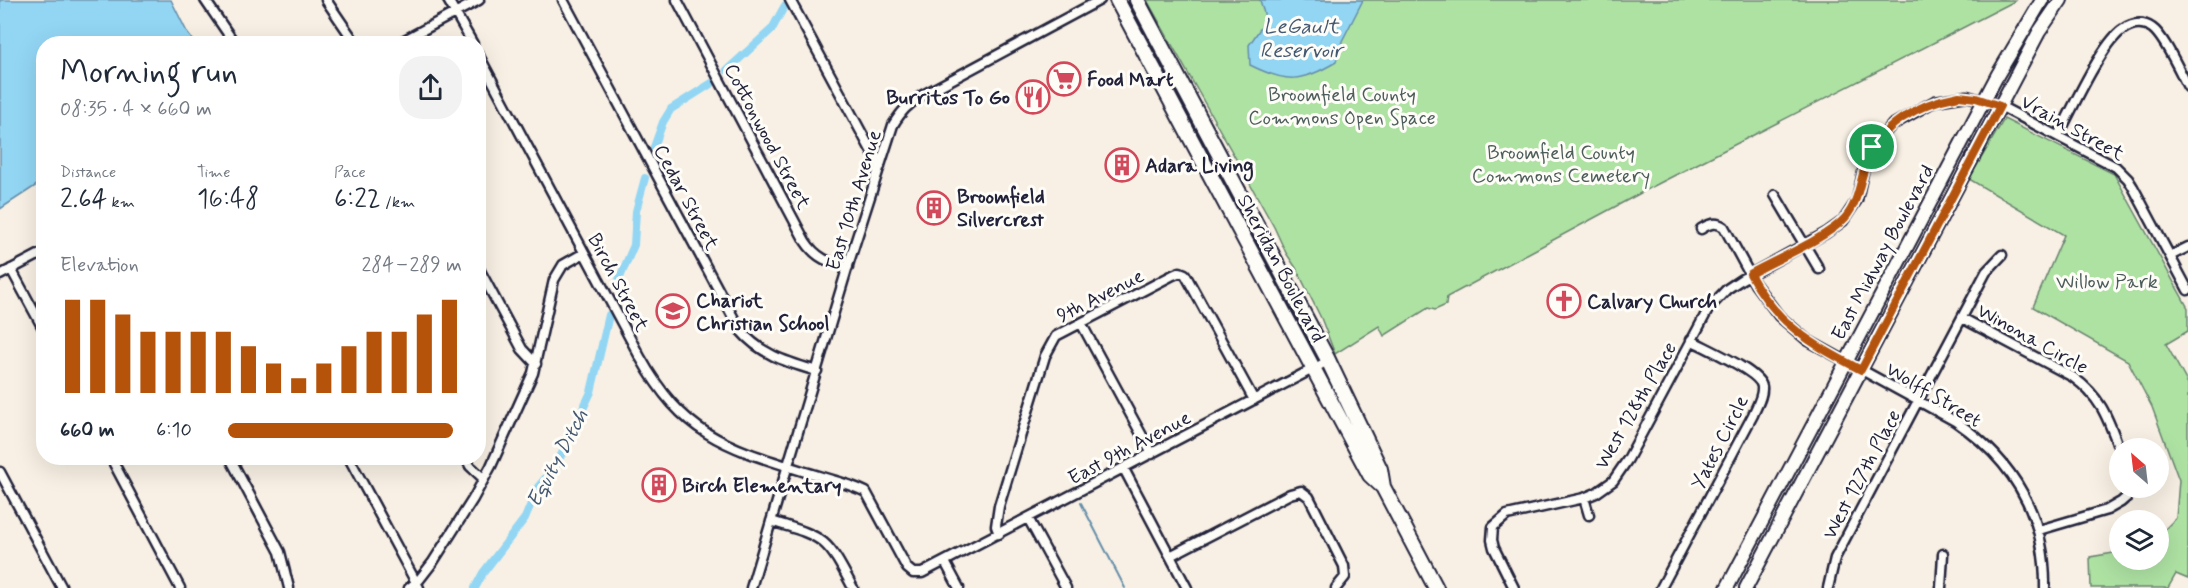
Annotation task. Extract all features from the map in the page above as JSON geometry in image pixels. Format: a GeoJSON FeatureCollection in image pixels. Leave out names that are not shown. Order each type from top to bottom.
{"type":"FeatureCollection","features":[{"type":"Feature","properties":{"kind":"main road","name":"Sheridan Boulevard"},"geometry":{"type":"LineString","coordinates":[[1117,0],[1370,475],[1383,487]]}},
{"type":"Feature","properties":{"kind":"main road","name":"Sheridan Boulevard"},"geometry":{"type":"LineString","coordinates":[[1137,0],[1328,362],[1380,469],[1383,487],[1436,588]]}},
{"type":"Feature","properties":{"kind":"main road","name":"East Midway Boulevard"},"geometry":{"type":"LineString","coordinates":[[1727,588],[1984,100],[2017,39],[2042,0]]}},
{"type":"Feature","properties":{"kind":"main road","name":"East Midway Boulevard"},"geometry":{"type":"LineString","coordinates":[[1746,588],[2039,32],[2061,0]]}},
{"type":"Feature","properties":{"kind":"street"},"geometry":{"type":"LineString","coordinates":[[205,0],[230,36]]}},
{"type":"Feature","properties":{"kind":"street"},"geometry":{"type":"LineString","coordinates":[[326,0],[351,36]]}},
{"type":"Feature","properties":{"kind":"street"},"geometry":{"type":"LineString","coordinates":[[448,0],[469,36]]}},
{"type":"Feature","properties":{"kind":"street"},"geometry":{"type":"LineString","coordinates":[[412,36],[479,0]]}},
{"type":"Feature","properties":{"kind":"street","name":"Cedar Street"},"geometry":{"type":"LineString","coordinates":[[563,0],[740,330],[748,340],[764,352],[817,371]]}},
{"type":"Feature","properties":{"kind":"street","name":"Cottonwood Street"},"geometry":{"type":"LineString","coordinates":[[677,0],[805,241],[811,250],[822,259],[848,267]]}},
{"type":"Feature","properties":{"kind":"street"},"geometry":{"type":"LineString","coordinates":[[790,0],[880,167]]}},
{"type":"Feature","properties":{"kind":"street","name":"East 10th Avenue"},"geometry":{"type":"LineString","coordinates":[[751,588],[893,125],[909,104],[1100,0]]}},
{"type":"Feature","properties":{"kind":"street"},"geometry":{"type":"LineString","coordinates":[[2058,136],[2107,48],[2123,30],[2133,24],[2144,20],[2158,34],[2188,87]]}},
{"type":"Feature","properties":{"kind":"street","name":"Birch Street"},"geometry":{"type":"LineString","coordinates":[[486,69],[654,381],[673,406],[692,423],[721,442],[866,492],[907,568],[913,573],[922,573],[945,562]]}},
{"type":"Feature","properties":{"kind":"street","name":"West 128th Place"},"geometry":{"type":"LineString","coordinates":[[1493,528],[1507,515],[1584,498],[1606,487],[1620,472],[1714,302],[1727,289],[1750,274],[1836,226],[1848,215],[1857,200],[1864,168],[1872,147],[1892,125],[1935,101],[1959,96],[1984,100]]}},
{"type":"Feature","properties":{"kind":"street","name":"Vrain Street"},"geometry":{"type":"LineString","coordinates":[[1984,100],[2107,161],[2124,174],[2188,290]]}},
{"type":"Feature","properties":{"kind":"street"},"geometry":{"type":"LineString","coordinates":[[1864,140],[1872,147]]}},
{"type":"Feature","properties":{"kind":"street"},"geometry":{"type":"LineString","coordinates":[[1775,195],[1820,269]]}},
{"type":"Feature","properties":{"kind":"street","name":"Wolff Street"},"geometry":{"type":"LineString","coordinates":[[1701,229],[1710,224],[1724,227],[1750,274],[1779,316],[1807,340],[1972,432],[1999,458],[2025,497],[2039,530],[2045,568],[2045,588]]}},
{"type":"Feature","properties":{"kind":"street"},"geometry":{"type":"LineString","coordinates":[[2170,256],[2188,247]]}},
{"type":"Feature","properties":{"kind":"street"},"geometry":{"type":"LineString","coordinates":[[354,465],[415,586],[439,553],[484,479],[536,364],[554,280],[563,265],[584,253]]}},
{"type":"Feature","properties":{"kind":"street","name":"West 127th Place"},"geometry":{"type":"LineString","coordinates":[[1828,588],[1835,558],[1986,272],[2002,255]]}},
{"type":"Feature","properties":{"kind":"street"},"geometry":{"type":"LineString","coordinates":[[0,275],[36,256]]}},
{"type":"Feature","properties":{"kind":"street"},"geometry":{"type":"LineString","coordinates":[[11,269],[36,315]]}},
{"type":"Feature","properties":{"kind":"street","name":"9th Avenue"},"geometry":{"type":"LineString","coordinates":[[999,534],[996,526],[999,506],[1045,356],[1056,336],[1180,272],[1185,274],[1254,400]]}},
{"type":"Feature","properties":{"kind":"street"},"geometry":{"type":"LineString","coordinates":[[486,282],[522,349],[536,364]]}},
{"type":"Feature","properties":{"kind":"street","name":"Winona Circle"},"geometry":{"type":"LineString","coordinates":[[1962,318],[2073,377],[2087,387],[2102,406],[2115,438]]}},
{"type":"Feature","properties":{"kind":"street"},"geometry":{"type":"LineString","coordinates":[[1081,323],[1152,454]]}},
{"type":"Feature","properties":{"kind":"street","name":"Yates Circle"},"geometry":{"type":"LineString","coordinates":[[1661,588],[1753,415],[1766,384],[1743,368],[1691,340]]}},
{"type":"Feature","properties":{"kind":"street","name":"East 9th Avenue"},"geometry":{"type":"LineString","coordinates":[[945,562],[1328,362]]}},
{"type":"Feature","properties":{"kind":"street"},"geometry":{"type":"LineString","coordinates":[[115,465],[180,588]]}},
{"type":"Feature","properties":{"kind":"street"},"geometry":{"type":"LineString","coordinates":[[234,465],[280,552],[289,588]]}},
{"type":"Feature","properties":{"kind":"street"},"geometry":{"type":"LineString","coordinates":[[470,465],[484,479]]}},
{"type":"Feature","properties":{"kind":"street"},"geometry":{"type":"LineString","coordinates":[[1124,469],[1187,588]]}},
{"type":"Feature","properties":{"kind":"street"},"geometry":{"type":"LineString","coordinates":[[0,472],[62,588]]}},
{"type":"Feature","properties":{"kind":"street"},"geometry":{"type":"LineString","coordinates":[[1170,556],[1290,494],[1301,491],[1309,497],[1344,566],[1345,577],[1336,588]]}},
{"type":"Feature","properties":{"kind":"street"},"geometry":{"type":"LineString","coordinates":[[1584,498],[1589,515]]}},
{"type":"Feature","properties":{"kind":"street"},"geometry":{"type":"LineString","coordinates":[[2039,530],[2115,506],[2125,498]]}},
{"type":"Feature","properties":{"kind":"street"},"geometry":{"type":"LineString","coordinates":[[1028,518],[1066,588]]}},
{"type":"Feature","properties":{"kind":"street"},"geometry":{"type":"LineString","coordinates":[[771,521],[806,532],[824,542],[835,555],[853,588]]}},
{"type":"Feature","properties":{"kind":"street"},"geometry":{"type":"LineString","coordinates":[[1483,523],[1493,528],[1494,548],[1514,588]]}},
{"type":"Feature","properties":{"kind":"street"},"geometry":{"type":"LineString","coordinates":[[1941,588],[1943,554]]}},
{"type":"Feature","properties":{"kind":"street"},"geometry":{"type":"LineString","coordinates":[[945,562],[959,588]]}},
{"type":"Feature","properties":{"kind":"green space","name":"Broomfield County Commons Open Space"},"geometry":{"type":"Polygon","coordinates":[[[1147,0],[2017,0],[1650,188],[1447,297],[1446,305],[1435,310],[1428,308],[1384,336],[1379,326],[1335,354],[1321,318],[1296,268],[1147,0]]]}},
{"type":"Feature","properties":{"kind":"green space","name":"Willow Park"},"geometry":{"type":"Polygon","coordinates":[[[2004,119],[2114,174],[2188,308],[2188,331],[2166,344],[2188,384],[2188,579],[2176,574],[2168,588],[2091,588],[2090,557],[2109,554],[2109,570],[2169,570],[2169,525],[2176,518],[2179,480],[2169,453],[2169,438],[2163,438],[2152,407],[2128,361],[2033,307],[2064,235],[1969,179],[2004,119]]]}},
{"type":"Feature","properties":{"kind":"water"},"geometry":{"type":"Polygon","coordinates":[[[0,0],[171,0],[190,36],[36,36],[36,186],[0,209],[0,0]]]}},
{"type":"Feature","properties":{"kind":"water","name":"LeGault Reservoir"},"geometry":{"type":"Polygon","coordinates":[[[1260,0],[1363,0],[1342,41],[1336,62],[1313,74],[1293,78],[1274,75],[1250,65],[1249,45],[1266,20],[1260,0]]]}},
{"type":"Feature","properties":{"kind":"waterway","name":"Equity Ditch"},"geometry":{"type":"LineString","coordinates":[[727,70],[772,29],[784,7]]}},
{"type":"Feature","properties":{"kind":"waterway","name":"Equity Ditch"},"geometry":{"type":"LineString","coordinates":[[654,147],[663,122],[671,109],[712,83]]}},
{"type":"Feature","properties":{"kind":"waterway","name":"Equity Ditch"},"geometry":{"type":"LineString","coordinates":[[618,282],[634,245],[636,211],[645,178]]}},
{"type":"Feature","properties":{"kind":"waterway","name":"Equity Ditch"},"geometry":{"type":"LineString","coordinates":[[475,588],[483,573],[525,518],[538,487],[557,464],[591,392],[609,315]]}},
{"type":"Feature","properties":{"kind":"waterway"},"geometry":{"type":"LineString","coordinates":[[1081,503],[1125,588]]}},
{"type":"Feature","properties":{"kind":"place","name":"Food Mart"},"geometry":{"type":"Point","coordinates":[1064,79]}},
{"type":"Feature","properties":{"kind":"place","name":"Burritos To Go"},"geometry":{"type":"Point","coordinates":[1033,97]}},
{"type":"Feature","properties":{"kind":"place","name":"Adara Living"},"geometry":{"type":"Point","coordinates":[1122,165]}},
{"type":"Feature","properties":{"kind":"place","name":"Broomfield Silvercrest"},"geometry":{"type":"Point","coordinates":[934,208]}},
{"type":"Feature","properties":{"kind":"place","name":"Calvary Church"},"geometry":{"type":"Point","coordinates":[1564,301]}},
{"type":"Feature","properties":{"kind":"place","name":"Chariot Christian School"},"geometry":{"type":"Point","coordinates":[673,311]}},
{"type":"Feature","properties":{"kind":"place","name":"Birch Elementary"},"geometry":{"type":"Point","coordinates":[659,485]}},
{"type":"Feature","properties":{"kind":"route"},"geometry":{"type":"LineString","coordinates":[[1967,96],[2000,106],[1861,370],[1807,340],[1779,316],[1750,274],[1826,233],[1843,221],[1857,200],[1864,168],[1872,147],[1892,125],[1935,101],[1967,96]]}},
{"type":"Feature","properties":{"kind":"park label","name":"Broomfield County Commons Cemetery"},"geometry":{"type":"Point","coordinates":[1561,164]}}]}
